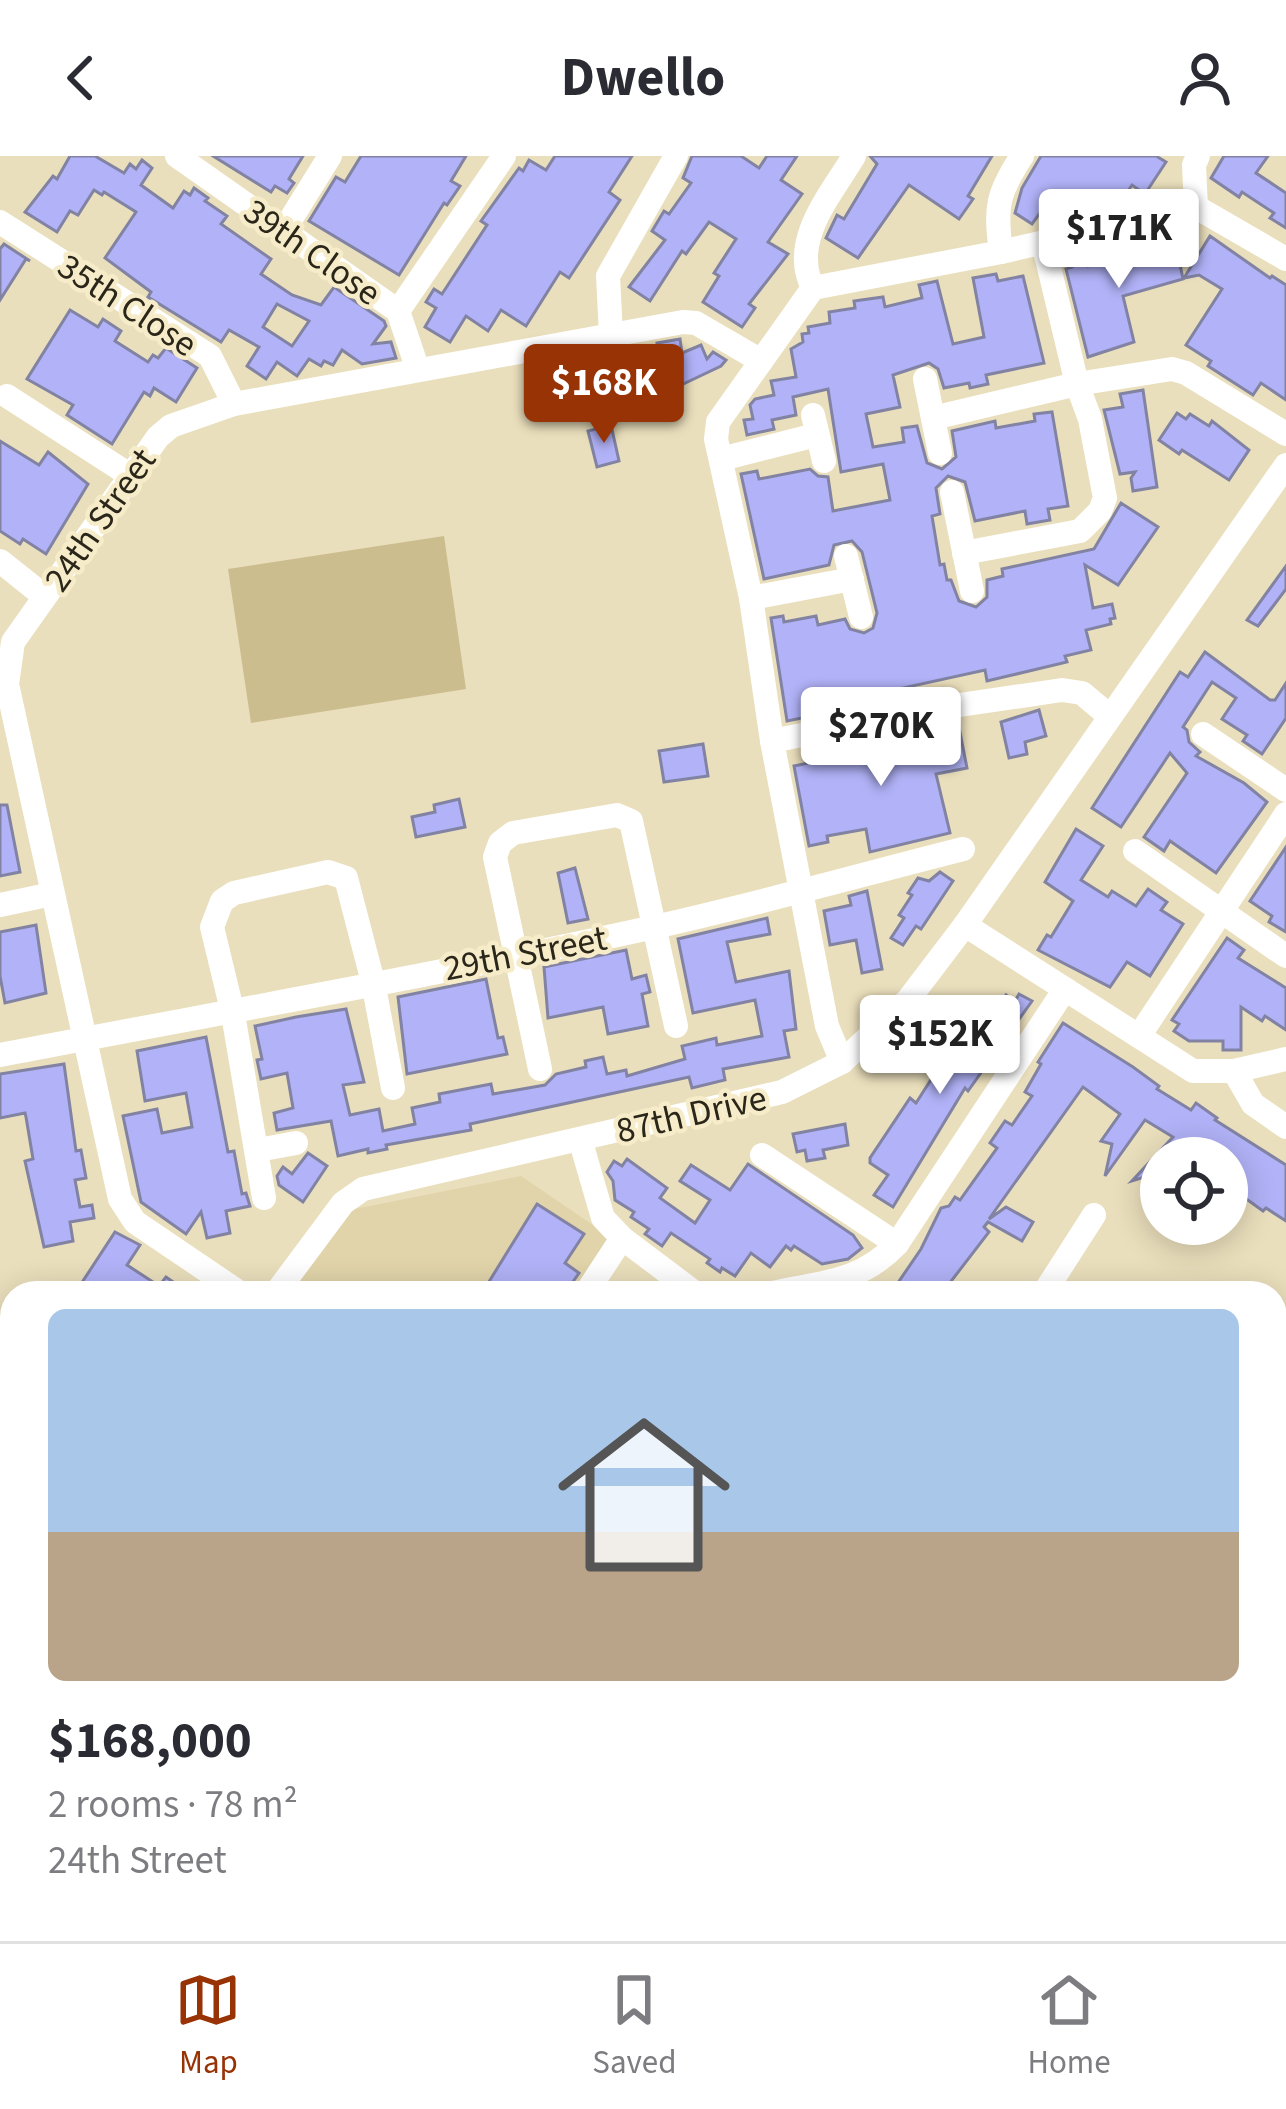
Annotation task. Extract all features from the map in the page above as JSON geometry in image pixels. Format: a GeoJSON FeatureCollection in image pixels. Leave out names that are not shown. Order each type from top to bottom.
{"type":"FeatureCollection","features":[{"type":"Feature","properties":{"kind":"street","name":"39th Close"},"geometry":{"type":"LineString","coordinates":[[177,156],[398,311],[418,370]]}},
{"type":"Feature","properties":{"kind":"street"},"geometry":{"type":"LineString","coordinates":[[284,230],[330,156]]}},
{"type":"Feature","properties":{"kind":"street"},"geometry":{"type":"LineString","coordinates":[[398,311],[504,156]]}},
{"type":"Feature","properties":{"kind":"street"},"geometry":{"type":"LineString","coordinates":[[611,335],[608,276],[676,156]]}},
{"type":"Feature","properties":{"kind":"street"},"geometry":{"type":"LineString","coordinates":[[813,288],[804,257],[808,233],[854,156]]}},
{"type":"Feature","properties":{"kind":"street"},"geometry":{"type":"LineString","coordinates":[[1001,252],[1000,192],[1022,156]]}},
{"type":"Feature","properties":{"kind":"street"},"geometry":{"type":"LineString","coordinates":[[1196,207],[1193,169],[1198,156]]}},
{"type":"Feature","properties":{"kind":"street"},"geometry":{"type":"LineString","coordinates":[[842,1062],[827,1026],[772,741],[751,598],[716,440],[718,422],[813,288],[1001,252],[1196,207],[1286,260]]}},
{"type":"Feature","properties":{"kind":"street","name":"35th Close"},"geometry":{"type":"LineString","coordinates":[[0,223],[204,351],[218,367],[234,404]]}},
{"type":"Feature","properties":{"kind":"street"},"geometry":{"type":"LineString","coordinates":[[964,553],[1080,531],[1100,511],[1105,498],[1090,419],[1043,242]]}},
{"type":"Feature","properties":{"kind":"street","name":"24th Street"},"geometry":{"type":"LineString","coordinates":[[222,1281],[135,1222],[119,1199],[52,894],[11,753],[7,684],[13,642],[128,474],[171,426],[234,404],[689,321],[761,361]]}},
{"type":"Feature","properties":{"kind":"street"},"geometry":{"type":"LineString","coordinates":[[933,418],[1077,384],[1172,369],[1286,434]]}},
{"type":"Feature","properties":{"kind":"street"},"geometry":{"type":"LineString","coordinates":[[925,379],[940,453]]}},
{"type":"Feature","properties":{"kind":"street"},"geometry":{"type":"LineString","coordinates":[[7,396],[128,474]]}},
{"type":"Feature","properties":{"kind":"street"},"geometry":{"type":"LineString","coordinates":[[721,459],[815,425],[824,460]]}},
{"type":"Feature","properties":{"kind":"street","name":"87th Drive"},"geometry":{"type":"LineString","coordinates":[[285,1281],[343,1203],[363,1189],[782,1092],[842,1062],[908,1000],[965,925],[1286,465]]}},
{"type":"Feature","properties":{"kind":"street"},"geometry":{"type":"LineString","coordinates":[[952,492],[971,591]]}},
{"type":"Feature","properties":{"kind":"street"},"geometry":{"type":"LineString","coordinates":[[0,561],[44,596]]}},
{"type":"Feature","properties":{"kind":"street"},"geometry":{"type":"LineString","coordinates":[[751,598],[849,567],[861,617]]}},
{"type":"Feature","properties":{"kind":"street"},"geometry":{"type":"LineString","coordinates":[[772,741],[926,710],[1062,690],[1082,694],[1108,715]]}},
{"type":"Feature","properties":{"kind":"street"},"geometry":{"type":"LineString","coordinates":[[1203,734],[1286,790]]}},
{"type":"Feature","properties":{"kind":"street"},"geometry":{"type":"LineString","coordinates":[[540,1069],[495,857],[500,843],[513,833],[617,814],[632,821],[676,1026]]}},
{"type":"Feature","properties":{"kind":"street"},"geometry":{"type":"LineString","coordinates":[[1139,1036],[1286,814]]}},
{"type":"Feature","properties":{"kind":"street","name":"29th Street"},"geometry":{"type":"LineString","coordinates":[[0,1055],[233,1014],[655,927],[963,849]]}},
{"type":"Feature","properties":{"kind":"street"},"geometry":{"type":"LineString","coordinates":[[1135,850],[1286,956]]}},
{"type":"Feature","properties":{"kind":"street"},"geometry":{"type":"LineString","coordinates":[[264,1198],[233,1014],[212,927],[216,911],[234,893],[328,872],[346,878],[373,982],[393,1088]]}},
{"type":"Feature","properties":{"kind":"street"},"geometry":{"type":"LineString","coordinates":[[0,905],[52,894]]}},
{"type":"Feature","properties":{"kind":"street"},"geometry":{"type":"LineString","coordinates":[[965,925],[1192,1071],[1234,1071],[1286,1059]]}},
{"type":"Feature","properties":{"kind":"street"},"geometry":{"type":"LineString","coordinates":[[823,1281],[866,1271],[897,1244],[1065,989]]}},
{"type":"Feature","properties":{"kind":"street"},"geometry":{"type":"LineString","coordinates":[[1234,1071],[1253,1104],[1286,1127]]}},
{"type":"Feature","properties":{"kind":"street"},"geometry":{"type":"LineString","coordinates":[[580,1138],[603,1218],[679,1281]]}},
{"type":"Feature","properties":{"kind":"street"},"geometry":{"type":"LineString","coordinates":[[258,1150],[296,1143]]}},
{"type":"Feature","properties":{"kind":"street"},"geometry":{"type":"LineString","coordinates":[[762,1155],[897,1244]]}},
{"type":"Feature","properties":{"kind":"street"},"geometry":{"type":"LineString","coordinates":[[1052,1281],[1094,1215]]}},
{"type":"Feature","properties":{"kind":"street"},"geometry":{"type":"LineString","coordinates":[[594,1281],[622,1238]]}},
{"type":"Feature","properties":{"kind":"shaded area"},"geometry":{"type":"Polygon","coordinates":[[[444,536],[466,689],[251,723],[228,569],[444,536]]]}},
{"type":"Feature","properties":{"kind":"shaded area"},"geometry":{"type":"Polygon","coordinates":[[[521,1176],[612,1238],[584,1281],[300,1281],[344,1211],[521,1176]]]}},
{"type":"Feature","properties":{"kind":"building"},"geometry":{"type":"Polygon","coordinates":[[[70,156],[95,156],[124,173],[130,164],[136,169],[142,160],[152,168],[141,185],[173,208],[184,191],[190,195],[194,188],[208,198],[205,201],[227,216],[221,224],[271,259],[261,274],[292,295],[321,305],[334,287],[384,321],[386,326],[373,344],[391,342],[396,358],[362,364],[342,350],[333,365],[324,361],[321,366],[309,359],[297,376],[277,362],[266,379],[247,366],[259,347],[229,330],[221,342],[148,297],[151,292],[105,258],[136,212],[94,190],[78,215],[70,211],[57,232],[25,212],[53,176],[57,179],[70,156]],[[277,304],[263,327],[292,346],[309,321],[277,304]]]}},
{"type":"Feature","properties":{"kind":"building"},"geometry":{"type":"Polygon","coordinates":[[[213,156],[303,156],[289,179],[294,183],[287,193],[275,186],[271,192],[213,156]]]}},
{"type":"Feature","properties":{"kind":"building"},"geometry":{"type":"Polygon","coordinates":[[[361,156],[466,156],[451,181],[460,186],[399,275],[309,221],[336,177],[345,182],[361,156]]]}},
{"type":"Feature","properties":{"kind":"building"},"geometry":{"type":"Polygon","coordinates":[[[555,156],[632,156],[609,192],[620,200],[569,278],[560,272],[526,326],[501,310],[488,331],[466,316],[450,342],[425,327],[436,308],[426,302],[434,289],[442,294],[487,225],[481,221],[519,168],[523,171],[529,160],[546,170],[555,156]]]}},
{"type":"Feature","properties":{"kind":"building"},"geometry":{"type":"Polygon","coordinates":[[[692,156],[741,156],[759,168],[767,156],[797,156],[781,180],[802,194],[768,242],[788,254],[749,304],[755,308],[742,327],[703,302],[719,276],[714,273],[736,239],[709,222],[686,254],[682,251],[650,301],[629,287],[665,240],[652,231],[691,183],[683,178],[692,156]]]}},
{"type":"Feature","properties":{"kind":"building"},"geometry":{"type":"Polygon","coordinates":[[[870,156],[992,156],[959,219],[909,185],[858,258],[826,238],[837,215],[844,219],[877,164],[870,156]]]}},
{"type":"Feature","properties":{"kind":"building"},"geometry":{"type":"Polygon","coordinates":[[[1041,156],[1156,156],[1166,162],[1145,194],[1132,185],[1117,207],[1101,196],[1093,208],[1073,194],[1058,215],[1045,206],[1032,224],[1015,213],[1022,188],[1041,156]]]}},
{"type":"Feature","properties":{"kind":"building"},"geometry":{"type":"Polygon","coordinates":[[[1224,156],[1268,156],[1256,173],[1286,193],[1286,228],[1270,218],[1274,213],[1211,178],[1224,156]]]}},
{"type":"Feature","properties":{"kind":"building"},"geometry":{"type":"Polygon","coordinates":[[[1174,236],[1183,279],[1123,296],[1134,342],[1088,357],[1066,269],[1071,263],[1087,260],[1088,266],[1126,257],[1124,249],[1174,236]]]}},
{"type":"Feature","properties":{"kind":"building"},"geometry":{"type":"Polygon","coordinates":[[[1210,236],[1286,285],[1286,400],[1261,383],[1253,395],[1208,366],[1211,361],[1186,345],[1222,289],[1199,275],[1184,278],[1210,236]]]}},
{"type":"Feature","properties":{"kind":"building"},"geometry":{"type":"Polygon","coordinates":[[[4,244],[30,261],[26,259],[0,300],[0,249],[4,244]]]}},
{"type":"Feature","properties":{"kind":"building"},"geometry":{"type":"Polygon","coordinates":[[[996,274],[998,281],[1023,276],[1044,363],[986,375],[988,384],[944,388],[938,369],[929,363],[893,375],[900,407],[866,414],[873,447],[904,442],[902,428],[917,426],[927,463],[942,469],[956,457],[952,431],[995,421],[996,428],[1035,421],[1034,414],[1052,412],[1068,506],[1048,509],[1050,520],[1027,524],[1025,511],[975,521],[965,482],[948,476],[936,488],[940,514],[932,516],[940,565],[944,564],[959,601],[976,607],[987,597],[987,580],[1003,576],[1002,569],[1094,549],[1121,503],[1158,527],[1118,585],[1085,565],[1093,608],[1112,604],[1115,618],[1110,619],[1111,624],[1086,630],[1091,650],[1065,656],[1067,662],[987,681],[985,670],[889,691],[891,698],[862,702],[862,706],[787,721],[771,618],[783,616],[784,622],[816,616],[818,625],[845,619],[850,629],[864,633],[873,628],[877,613],[862,552],[852,541],[834,545],[829,565],[764,579],[741,474],[757,471],[759,479],[810,469],[828,477],[833,511],[890,500],[883,464],[841,472],[828,389],[793,397],[796,415],[772,420],[774,429],[747,435],[744,420],[753,419],[750,405],[755,399],[774,395],[771,381],[796,377],[791,349],[803,342],[808,327],[830,323],[829,312],[855,308],[854,301],[883,297],[885,307],[922,298],[919,285],[937,281],[953,344],[984,337],[973,278],[996,274]]]}},
{"type":"Feature","properties":{"kind":"building"},"geometry":{"type":"Polygon","coordinates":[[[70,310],[98,327],[103,319],[121,331],[115,341],[148,362],[166,348],[197,368],[176,402],[154,388],[150,396],[144,392],[112,444],[67,415],[73,405],[27,379],[70,310]]]}},
{"type":"Feature","properties":{"kind":"building"},"geometry":{"type":"Polygon","coordinates":[[[680,339],[682,353],[701,345],[707,359],[713,352],[726,360],[681,385],[657,343],[680,339]]]}},
{"type":"Feature","properties":{"kind":"building"},"geometry":{"type":"Polygon","coordinates":[[[1143,390],[1157,487],[1133,491],[1135,472],[1120,474],[1104,410],[1123,407],[1120,394],[1143,390]]]}},
{"type":"Feature","properties":{"kind":"building"},"geometry":{"type":"Polygon","coordinates":[[[1177,413],[1186,419],[1190,414],[1209,426],[1212,421],[1249,450],[1229,480],[1159,440],[1177,413]]]}},
{"type":"Feature","properties":{"kind":"building"},"geometry":{"type":"Polygon","coordinates":[[[611,425],[619,461],[597,467],[588,431],[611,425]]]}},
{"type":"Feature","properties":{"kind":"building"},"geometry":{"type":"Polygon","coordinates":[[[0,441],[39,465],[48,452],[88,484],[46,554],[0,531],[0,441]]]}},
{"type":"Feature","properties":{"kind":"building"},"geometry":{"type":"Polygon","coordinates":[[[1286,566],[1286,589],[1258,626],[1247,620],[1286,566]]]}},
{"type":"Feature","properties":{"kind":"building"},"geometry":{"type":"Polygon","coordinates":[[[1205,652],[1270,700],[1275,700],[1286,683],[1286,718],[1262,754],[1243,741],[1247,735],[1222,719],[1236,698],[1212,682],[1183,727],[1200,752],[1196,756],[1267,802],[1216,873],[1170,841],[1164,851],[1144,837],[1187,773],[1170,753],[1121,827],[1092,808],[1180,672],[1188,677],[1205,652]]]}},
{"type":"Feature","properties":{"kind":"building"},"geometry":{"type":"Polygon","coordinates":[[[1039,710],[1046,736],[1025,742],[1027,754],[1009,758],[1001,722],[1039,710]]]}},
{"type":"Feature","properties":{"kind":"building"},"geometry":{"type":"Polygon","coordinates":[[[958,722],[967,768],[936,774],[950,833],[870,852],[866,829],[827,836],[828,842],[809,846],[794,766],[823,760],[822,752],[901,739],[958,722]]]}},
{"type":"Feature","properties":{"kind":"building"},"geometry":{"type":"Polygon","coordinates":[[[703,744],[708,776],[664,782],[659,751],[703,744]]]}},
{"type":"Feature","properties":{"kind":"building"},"geometry":{"type":"Polygon","coordinates":[[[459,799],[465,827],[416,837],[412,817],[459,799]]]}},
{"type":"Feature","properties":{"kind":"building"},"geometry":{"type":"Polygon","coordinates":[[[0,805],[7,805],[20,872],[0,876],[0,805]]]}},
{"type":"Feature","properties":{"kind":"building"},"geometry":{"type":"Polygon","coordinates":[[[1076,829],[1103,846],[1081,880],[1108,897],[1112,891],[1136,906],[1148,889],[1167,902],[1161,910],[1183,924],[1150,976],[1127,962],[1110,987],[1038,950],[1073,901],[1045,882],[1076,829]]]}},
{"type":"Feature","properties":{"kind":"building"},"geometry":{"type":"Polygon","coordinates":[[[1286,847],[1286,932],[1250,901],[1286,847]]]}},
{"type":"Feature","properties":{"kind":"building"},"geometry":{"type":"Polygon","coordinates":[[[575,868],[588,919],[568,923],[558,873],[575,868]]]}},
{"type":"Feature","properties":{"kind":"building"},"geometry":{"type":"Polygon","coordinates":[[[940,872],[953,881],[921,929],[916,926],[903,945],[891,938],[904,918],[899,915],[918,878],[929,881],[940,872]]]}},
{"type":"Feature","properties":{"kind":"building"},"geometry":{"type":"Polygon","coordinates":[[[867,891],[882,969],[862,973],[856,940],[830,945],[824,911],[851,905],[849,896],[867,891]]]}},
{"type":"Feature","properties":{"kind":"building"},"geometry":{"type":"Polygon","coordinates":[[[767,918],[770,934],[727,942],[736,982],[789,971],[796,1029],[784,1031],[789,1057],[723,1069],[725,1080],[692,1088],[689,1077],[470,1124],[471,1130],[386,1145],[387,1149],[368,1153],[368,1149],[338,1156],[331,1121],[277,1130],[274,1113],[293,1108],[287,1073],[261,1079],[255,1026],[296,1017],[346,1009],[364,1082],[343,1085],[350,1115],[379,1109],[383,1131],[415,1124],[412,1108],[440,1102],[439,1094],[491,1084],[493,1094],[545,1085],[556,1074],[586,1067],[585,1061],[603,1057],[607,1074],[626,1070],[627,1076],[685,1059],[682,1046],[716,1038],[717,1045],[762,1036],[755,1000],[693,1013],[678,939],[767,918]]]}},
{"type":"Feature","properties":{"kind":"building"},"geometry":{"type":"Polygon","coordinates":[[[36,925],[46,993],[5,1003],[0,932],[36,925]]]}},
{"type":"Feature","properties":{"kind":"building"},"geometry":{"type":"Polygon","coordinates":[[[1227,938],[1244,950],[1238,958],[1286,988],[1286,1030],[1241,1007],[1241,1050],[1223,1050],[1223,1041],[1189,1041],[1174,1031],[1179,1024],[1172,1020],[1227,938]]]}},
{"type":"Feature","properties":{"kind":"building"},"geometry":{"type":"Polygon","coordinates":[[[626,950],[632,979],[646,975],[650,992],[642,994],[648,1026],[608,1034],[603,1007],[548,1018],[544,967],[626,950]]]}},
{"type":"Feature","properties":{"kind":"building"},"geometry":{"type":"Polygon","coordinates":[[[486,979],[498,1038],[503,1037],[507,1054],[407,1074],[398,997],[486,979]]]}},
{"type":"Feature","properties":{"kind":"building"},"geometry":{"type":"Polygon","coordinates":[[[1019,994],[1032,1001],[968,1091],[965,1088],[893,1207],[874,1195],[888,1175],[870,1163],[870,1158],[910,1098],[916,1103],[939,1067],[929,1061],[956,1022],[982,1039],[1006,995],[1015,1001],[1019,994]]]}},
{"type":"Feature","properties":{"kind":"building"},"geometry":{"type":"Polygon","coordinates":[[[1063,1023],[1133,1067],[1157,1089],[1191,1110],[1196,1103],[1242,1137],[1173,1137],[1145,1120],[1105,1176],[1112,1144],[1101,1141],[1120,1114],[1083,1087],[989,1219],[1006,1207],[1033,1222],[1022,1241],[988,1222],[984,1227],[989,1232],[951,1281],[899,1281],[941,1208],[955,1197],[960,1200],[997,1148],[990,1143],[1005,1121],[1012,1125],[1032,1096],[1025,1092],[1063,1023]]]}},
{"type":"Feature","properties":{"kind":"building"},"geometry":{"type":"Polygon","coordinates":[[[206,1037],[228,1152],[234,1151],[242,1194],[246,1193],[250,1206],[226,1211],[230,1233],[207,1238],[201,1212],[186,1234],[141,1202],[123,1116],[157,1109],[162,1133],[192,1127],[186,1093],[145,1101],[137,1051],[206,1037]]]}},
{"type":"Feature","properties":{"kind":"building"},"geometry":{"type":"Polygon","coordinates":[[[64,1064],[76,1151],[81,1150],[86,1178],[75,1180],[80,1207],[92,1205],[94,1218],[70,1222],[73,1241],[44,1247],[25,1161],[33,1159],[25,1113],[0,1118],[0,1074],[64,1064]]]}},
{"type":"Feature","properties":{"kind":"building"},"geometry":{"type":"Polygon","coordinates":[[[845,1124],[848,1145],[823,1150],[825,1158],[807,1161],[805,1150],[797,1152],[793,1134],[845,1124]]]}},
{"type":"Feature","properties":{"kind":"building"},"geometry":{"type":"Polygon","coordinates":[[[1248,1141],[1286,1165],[1286,1221],[1266,1208],[1263,1211],[1248,1200],[1248,1141]]]}},
{"type":"Feature","properties":{"kind":"building"},"geometry":{"type":"Polygon","coordinates":[[[308,1153],[327,1166],[303,1202],[279,1185],[277,1176],[283,1167],[292,1174],[308,1153]]]}},
{"type":"Feature","properties":{"kind":"building"},"geometry":{"type":"Polygon","coordinates":[[[627,1159],[667,1188],[660,1198],[695,1223],[710,1200],[680,1181],[691,1165],[730,1190],[748,1164],[853,1235],[862,1248],[848,1259],[822,1264],[786,1246],[770,1267],[751,1253],[735,1276],[722,1268],[720,1272],[707,1263],[710,1259],[671,1233],[662,1246],[631,1217],[634,1212],[615,1200],[607,1172],[614,1161],[622,1166],[627,1159]]]}},
{"type":"Feature","properties":{"kind":"building"},"geometry":{"type":"Polygon","coordinates":[[[537,1204],[584,1234],[565,1263],[579,1273],[573,1281],[489,1281],[537,1204]]]}},
{"type":"Feature","properties":{"kind":"building"},"geometry":{"type":"Polygon","coordinates":[[[115,1232],[140,1245],[127,1265],[151,1281],[83,1281],[115,1232]]]}}]}
